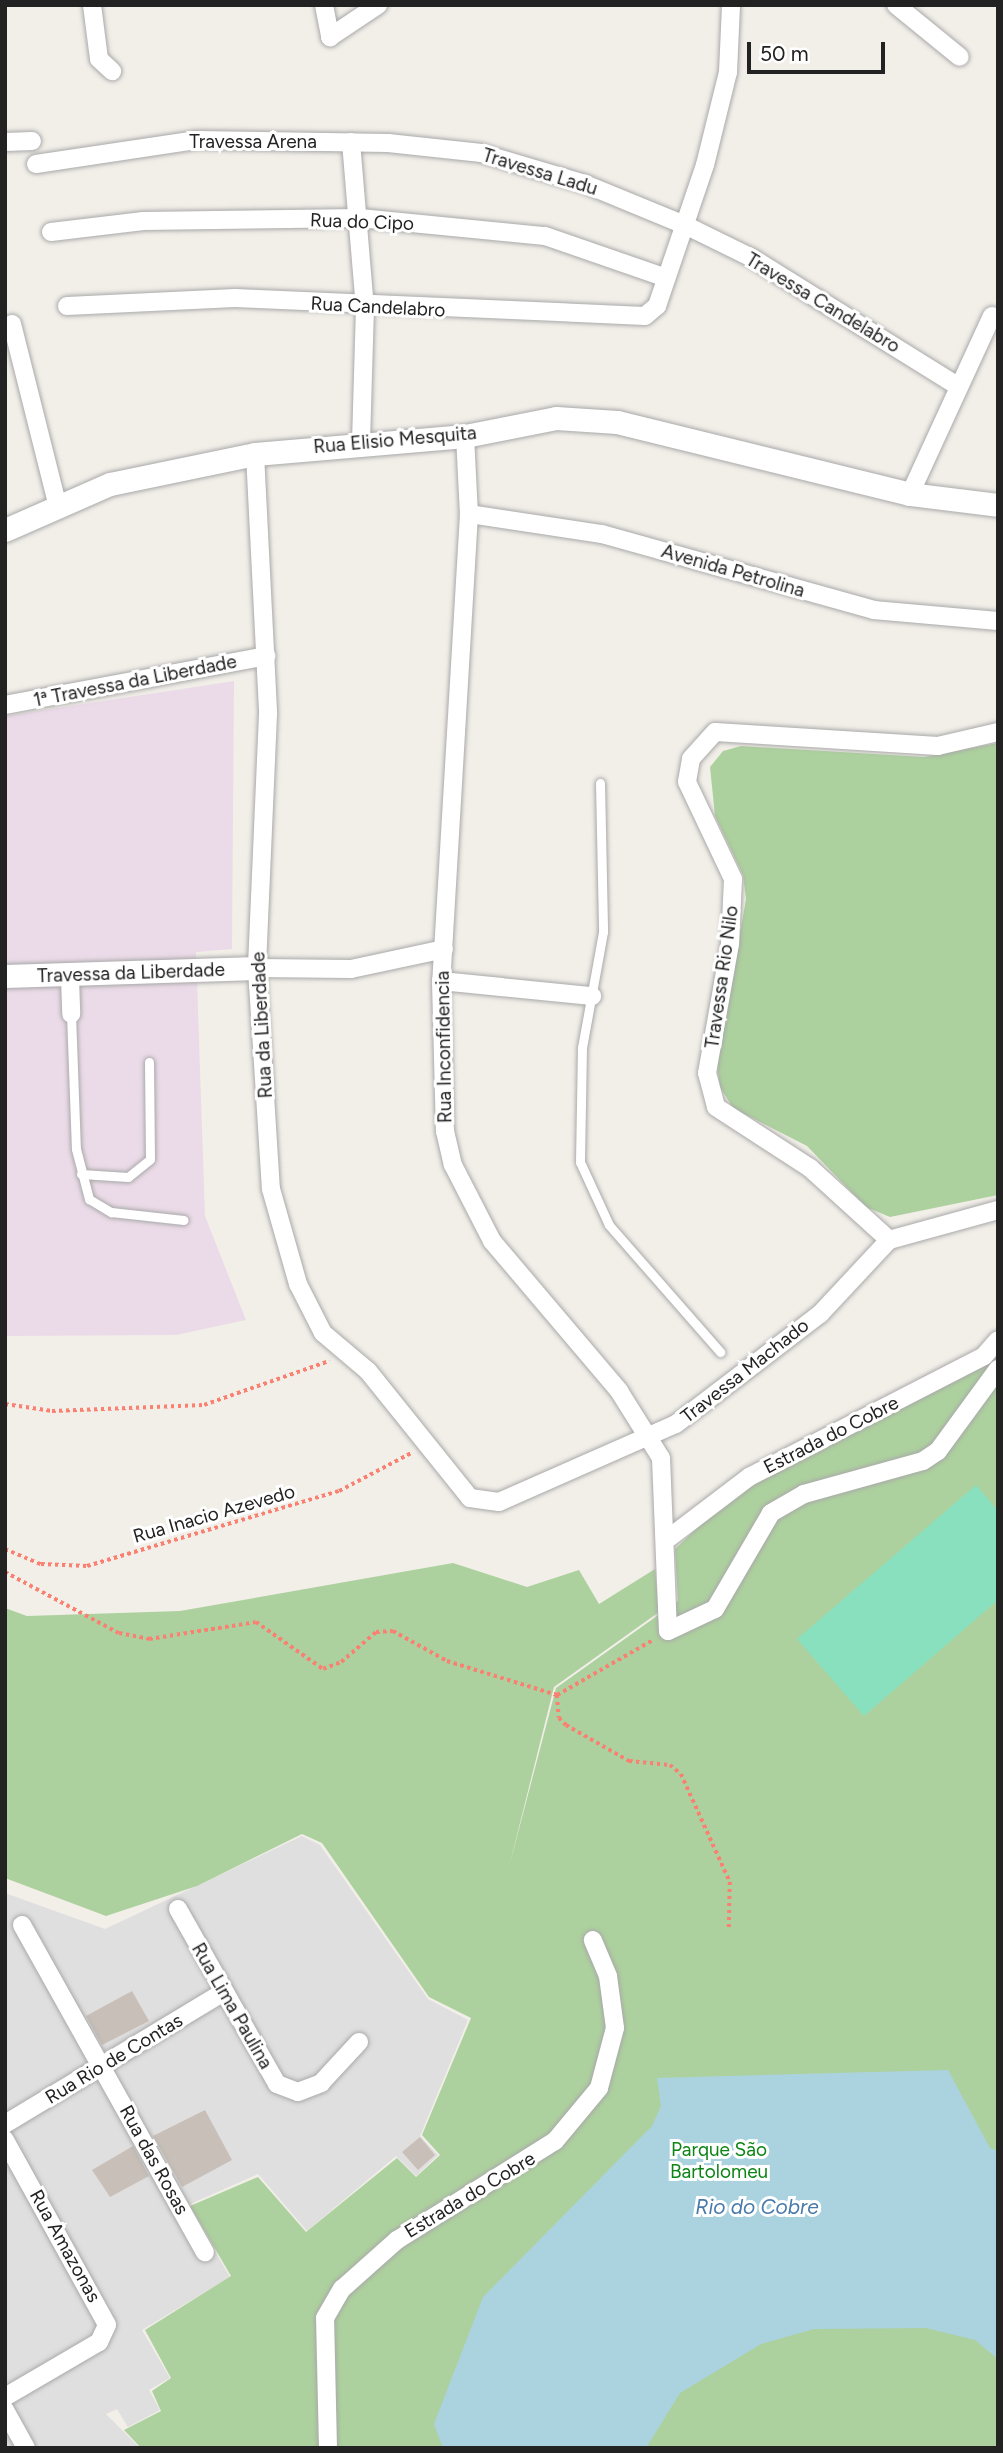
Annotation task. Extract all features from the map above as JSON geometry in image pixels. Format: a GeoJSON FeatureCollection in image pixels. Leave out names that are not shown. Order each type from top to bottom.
{"type":"FeatureCollection","features":[{"type":"Feature","properties":{"kind":"street"},"geometry":{"type":"LineString","coordinates":[[92,5],[99,59],[112,71]]}},
{"type":"Feature","properties":{"kind":"street"},"geometry":{"type":"LineString","coordinates":[[324,5],[330,37],[378,5]]}},
{"type":"Feature","properties":{"kind":"street","name":"Rua Candelabro"},"geometry":{"type":"LineString","coordinates":[[67,306],[164,297],[645,316],[657,306],[687,226],[724,90],[732,5]]}},
{"type":"Feature","properties":{"kind":"street"},"geometry":{"type":"LineString","coordinates":[[896,5],[960,57]]}},
{"type":"Feature","properties":{"kind":"street","name":"Travessa Arena"},"geometry":{"type":"LineString","coordinates":[[36,164],[197,139],[388,143]]}},
{"type":"Feature","properties":{"kind":"street"},"geometry":{"type":"LineString","coordinates":[[5,142],[32,141]]}},
{"type":"Feature","properties":{"kind":"street"},"geometry":{"type":"LineString","coordinates":[[351,142],[360,218],[365,307],[361,440]]}},
{"type":"Feature","properties":{"kind":"street","name":"Travessa Ladu"},"geometry":{"type":"LineString","coordinates":[[388,143],[529,165],[687,226]]}},
{"type":"Feature","properties":{"kind":"street","name":"Rua do Cipo"},"geometry":{"type":"LineString","coordinates":[[51,232],[143,222],[360,218],[545,236],[666,278]]}},
{"type":"Feature","properties":{"kind":"street","name":"Travessa Candelabro"},"geometry":{"type":"LineString","coordinates":[[687,226],[752,258],[956,384]]}},
{"type":"Feature","properties":{"kind":"street"},"geometry":{"type":"LineString","coordinates":[[910,494],[956,384],[992,316]]}},
{"type":"Feature","properties":{"kind":"street"},"geometry":{"type":"LineString","coordinates":[[12,324],[57,502]]}},
{"type":"Feature","properties":{"kind":"street","name":"Rua Elisio Mesquita"},"geometry":{"type":"LineString","coordinates":[[5,530],[57,502],[110,484],[255,454],[361,440],[465,436],[556,418],[617,422],[910,494],[997,502]]}},
{"type":"Feature","properties":{"kind":"street","name":"Rua Inconfidencia"},"geometry":{"type":"LineString","coordinates":[[465,436],[469,514],[441,981],[445,1131],[471,1204],[518,1277],[618,1391],[649,1437],[666,1479],[669,1538],[668,1631]]}},
{"type":"Feature","properties":{"kind":"street","name":"Rua da Liberdade"},"geometry":{"type":"LineString","coordinates":[[255,454],[266,656],[257,968],[271,1189],[308,1310],[344,1356],[368,1371],[422,1447],[470,1498],[499,1502]]}},
{"type":"Feature","properties":{"kind":"street","name":"Avenida Petrolina"},"geometry":{"type":"LineString","coordinates":[[469,514],[602,534],[874,610],[998,621]]}},
{"type":"Feature","properties":{"kind":"street","name":"1ª Travessa da Liberdade"},"geometry":{"type":"LineString","coordinates":[[5,705],[266,656]]}},
{"type":"Feature","properties":{"kind":"street","name":"Travessa Rio Nilo"},"geometry":{"type":"LineString","coordinates":[[889,1240],[810,1168],[723,1114],[708,1093],[733,879],[696,812],[687,782],[691,759],[715,732],[938,746],[998,732]]}},
{"type":"Feature","properties":{"kind":"street"},"geometry":{"type":"LineString","coordinates":[[257,968],[351,969],[444,949]]}},
{"type":"Feature","properties":{"kind":"street","name":"Travessa da Liberdade"},"geometry":{"type":"LineString","coordinates":[[5,976],[70,978],[257,968]]}},
{"type":"Feature","properties":{"kind":"street"},"geometry":{"type":"LineString","coordinates":[[70,978],[71,1014]]}},
{"type":"Feature","properties":{"kind":"street"},"geometry":{"type":"LineString","coordinates":[[441,981],[592,996]]}},
{"type":"Feature","properties":{"kind":"street"},"geometry":{"type":"LineString","coordinates":[[889,1240],[998,1210]]}},
{"type":"Feature","properties":{"kind":"street","name":"Travessa Machado"},"geometry":{"type":"LineString","coordinates":[[499,1502],[649,1437],[703,1405],[820,1314],[889,1240]]}},
{"type":"Feature","properties":{"kind":"street","name":"Estrada do Cobre"},"geometry":{"type":"LineString","coordinates":[[669,1538],[749,1477],[984,1356],[998,1340]]}},
{"type":"Feature","properties":{"kind":"street","name":"Estrada do Cobre"},"geometry":{"type":"LineString","coordinates":[[668,1631],[715,1609],[771,1513],[804,1494],[923,1461],[938,1451],[998,1369]]}},
{"type":"Feature","properties":{"kind":"street","name":"Rua Lima Paulina"},"geometry":{"type":"LineString","coordinates":[[177,1909],[269,2073],[287,2091],[321,2083],[359,2042]]}},
{"type":"Feature","properties":{"kind":"street","name":"Rua das Rosas"},"geometry":{"type":"LineString","coordinates":[[22,1925],[205,2252]]}},
{"type":"Feature","properties":{"kind":"street","name":"Estrada do Cobre"},"geometry":{"type":"LineString","coordinates":[[328,2448],[324,2326],[342,2288],[397,2240],[536,2157],[574,2125],[599,2088],[615,2028],[608,1976],[593,1940]]}},
{"type":"Feature","properties":{"kind":"street","name":"Rua Rio de Contas"},"geometry":{"type":"LineString","coordinates":[[5,2124],[103,2069],[222,1993]]}},
{"type":"Feature","properties":{"kind":"street","name":"Rua Amazonas"},"geometry":{"type":"LineString","coordinates":[[5,2140],[103,2315],[106,2335],[99,2342],[5,2398]]}},
{"type":"Feature","properties":{"kind":"street"},"geometry":{"type":"LineString","coordinates":[[5,2410],[26,2448]]}},
{"type":"Feature","properties":{"kind":"lane"},"geometry":{"type":"LineString","coordinates":[[600,783],[603,932],[577,1102],[584,1174],[609,1225],[720,1352]]}},
{"type":"Feature","properties":{"kind":"lane"},"geometry":{"type":"LineString","coordinates":[[71,1014],[81,1174],[98,1209],[184,1220]]}},
{"type":"Feature","properties":{"kind":"lane"},"geometry":{"type":"LineString","coordinates":[[81,1174],[128,1177],[150,1159],[149,1062]]}},
{"type":"Feature","properties":{"kind":"path"},"geometry":{"type":"LineString","coordinates":[[5,1404],[52,1411],[204,1405],[344,1356]]}},
{"type":"Feature","properties":{"kind":"path","name":"Rua Inacio Azevedo"},"geometry":{"type":"LineString","coordinates":[[5,1549],[41,1564],[87,1566],[340,1491],[422,1447]]}},
{"type":"Feature","properties":{"kind":"path"},"geometry":{"type":"LineString","coordinates":[[5,1572],[119,1633],[149,1639],[256,1622],[323,1669],[341,1662],[376,1632],[393,1631],[447,1661],[557,1695],[668,1631]]}},
{"type":"Feature","properties":{"kind":"path"},"geometry":{"type":"LineString","coordinates":[[557,1695],[559,1718],[566,1726],[629,1761],[670,1765],[681,1774],[730,1882],[729,1931]]}},
{"type":"Feature","properties":{"kind":"shaded area"},"geometry":{"type":"Polygon","coordinates":[[[234,681],[232,949],[196,952],[205,1216],[246,1320],[176,1335],[5,1336],[5,716],[234,681]]]}},
{"type":"Feature","properties":{"kind":"shaded area"},"geometry":{"type":"Polygon","coordinates":[[[302,1836],[320,1845],[428,1999],[468,2020],[420,2136],[438,2155],[416,2176],[396,2156],[307,2231],[258,2174],[188,2205],[230,2277],[142,2330],[170,2378],[149,2390],[160,2410],[128,2427],[117,2409],[106,2414],[140,2448],[5,2448],[5,1893],[105,1929],[302,1836]]]}},
{"type":"Feature","properties":{"kind":"green space"},"geometry":{"type":"Polygon","coordinates":[[[998,743],[998,1195],[890,1217],[866,1207],[807,1146],[733,1108],[720,1087],[717,1065],[746,899],[743,875],[715,816],[710,767],[723,751],[741,746],[924,757],[998,743]]]}},
{"type":"Feature","properties":{"kind":"green space","name":"Parque São Bartolomeu"},"geometry":{"type":"Polygon","coordinates":[[[998,1350],[998,2448],[141,2448],[124,2430],[161,2411],[152,2391],[171,2378],[145,2330],[231,2276],[190,2206],[258,2177],[306,2232],[397,2158],[416,2177],[440,2155],[422,2135],[471,2018],[429,1997],[322,1843],[302,1834],[197,1886],[106,1916],[5,1878],[5,1608],[27,1616],[180,1611],[453,1563],[527,1587],[579,1570],[599,1604],[655,1569],[659,1612],[554,1687],[509,1867],[556,1688],[678,1601],[675,1549],[738,1490],[998,1350]]]}},
{"type":"Feature","properties":{"kind":"green space"},"geometry":{"type":"Polygon","coordinates":[[[976,1485],[998,1511],[998,1600],[864,1716],[797,1639],[976,1485]]]}},
{"type":"Feature","properties":{"kind":"water","name":"Rio do Cobre"},"geometry":{"type":"Polygon","coordinates":[[[948,2070],[990,2148],[998,2151],[998,2359],[975,2340],[926,2328],[814,2329],[761,2344],[680,2393],[646,2448],[443,2448],[434,2424],[483,2297],[652,2126],[661,2106],[657,2078],[948,2070]]]}},
{"type":"Feature","properties":{"kind":"building"},"geometry":{"type":"Polygon","coordinates":[[[132,1991],[149,2021],[102,2045],[86,2016],[132,1991]]]}},
{"type":"Feature","properties":{"kind":"building"},"geometry":{"type":"Polygon","coordinates":[[[205,2110],[232,2160],[182,2187],[153,2136],[205,2110]]]}},
{"type":"Feature","properties":{"kind":"building"},"geometry":{"type":"Polygon","coordinates":[[[420,2137],[435,2155],[418,2170],[402,2152],[420,2137]]]}},
{"type":"Feature","properties":{"kind":"building"},"geometry":{"type":"Polygon","coordinates":[[[133,2146],[149,2176],[110,2197],[92,2170],[133,2146]]]}}]}
